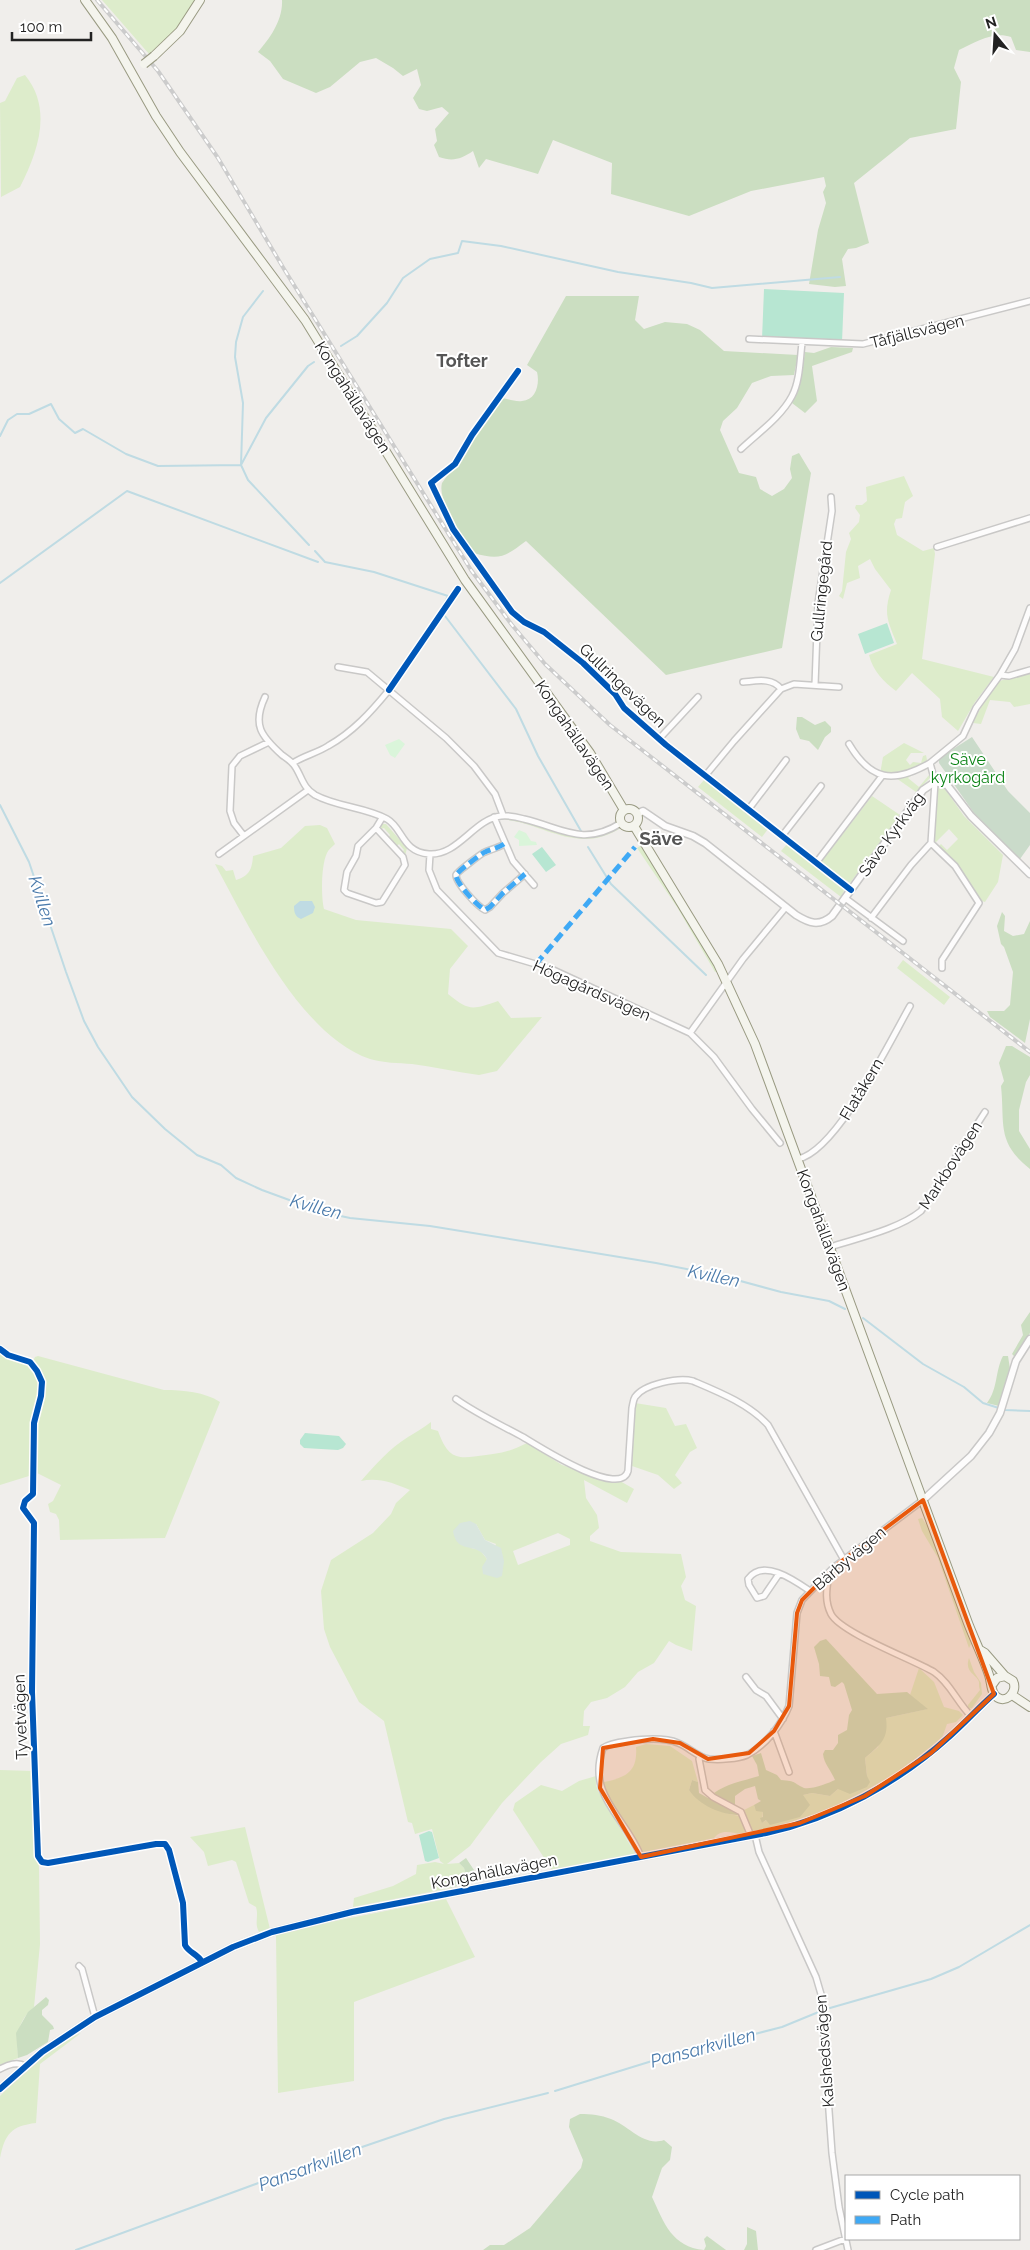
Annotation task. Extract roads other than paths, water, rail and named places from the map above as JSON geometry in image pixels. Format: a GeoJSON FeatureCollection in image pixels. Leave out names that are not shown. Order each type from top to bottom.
{"type":"FeatureCollection","features":[{"type":"Feature","properties":{"kind":"main road","name":"Kongahällavägen"},"geometry":{"type":"LineString","coordinates":[[85,0],[106,29],[156,116],[180,152],[305,320],[465,580],[590,753],[624,810]]}},
{"type":"Feature","properties":{"kind":"main road"},"geometry":{"type":"LineString","coordinates":[[132,72],[154,56],[180,31],[200,0]]}},
{"type":"Feature","properties":{"kind":"main road"},"geometry":{"type":"LineString","coordinates":[[630,809],[637,814],[638,819],[634,826],[628,828],[621,823],[620,815],[624,810],[630,809]]}},
{"type":"Feature","properties":{"kind":"main road","name":"Kongahällavägen"},"geometry":{"type":"LineString","coordinates":[[634,826],[709,948],[727,981],[755,1044],[968,1623],[980,1650],[994,1694]]}},
{"type":"Feature","properties":{"kind":"main road","name":"Kongahällavägen"},"geometry":{"type":"LineString","coordinates":[[980,1650],[1010,1678],[1015,1689],[1012,1695]]}},
{"type":"Feature","properties":{"kind":"main road"},"geometry":{"type":"LineString","coordinates":[[992,1685],[997,1678],[1006,1676]]}},
{"type":"Feature","properties":{"kind":"main road"},"geometry":{"type":"LineString","coordinates":[[994,1694],[1002,1699],[1012,1695],[1030,1706]]}},
{"type":"Feature","properties":{"kind":"street","name":"Tåfjällsvägen"},"geometry":{"type":"LineString","coordinates":[[749,339],[851,345],[870,343],[1030,301]]}},
{"type":"Feature","properties":{"kind":"street"},"geometry":{"type":"LineString","coordinates":[[741,449],[780,412],[791,397],[795,386],[802,343]]}},
{"type":"Feature","properties":{"kind":"street","name":"Gullringevägen"},"geometry":{"type":"LineString","coordinates":[[518,371],[472,435],[455,464],[432,482],[453,529],[512,612],[524,622],[543,632],[583,663],[615,694],[624,708],[659,739],[851,890]]}},
{"type":"Feature","properties":{"kind":"street","name":"Gullringegård"},"geometry":{"type":"LineString","coordinates":[[815,685],[818,604],[832,511],[831,497]]}},
{"type":"Feature","properties":{"kind":"street"},"geometry":{"type":"LineString","coordinates":[[937,547],[1030,518]]}},
{"type":"Feature","properties":{"kind":"street"},"geometry":{"type":"LineString","coordinates":[[849,744],[873,773],[882,776],[909,773],[930,763],[963,736],[976,708],[1000,675],[1015,649],[1030,608]]}},
{"type":"Feature","properties":{"kind":"street"},"geometry":{"type":"LineString","coordinates":[[338,667],[364,670],[446,738],[474,766],[495,794],[503,816]]}},
{"type":"Feature","properties":{"kind":"street"},"geometry":{"type":"LineString","coordinates":[[1000,675],[1009,676],[1030,670]]}},
{"type":"Feature","properties":{"kind":"street"},"geometry":{"type":"LineString","coordinates":[[743,682],[771,681],[776,683],[781,689]]}},
{"type":"Feature","properties":{"kind":"street"},"geometry":{"type":"LineString","coordinates":[[705,776],[781,689],[794,684],[839,688]]}},
{"type":"Feature","properties":{"kind":"street"},"geometry":{"type":"LineString","coordinates":[[292,763],[320,751],[344,737],[365,718],[389,690]]}},
{"type":"Feature","properties":{"kind":"street"},"geometry":{"type":"LineString","coordinates":[[265,697],[258,718],[267,743],[292,763],[308,790],[330,801],[382,818],[392,824],[408,844],[417,850],[430,854],[448,850],[484,822],[494,817],[503,816],[529,820],[579,836],[597,834],[621,823]]}},
{"type":"Feature","properties":{"kind":"street","name":"Gullringevägen"},"geometry":{"type":"LineString","coordinates":[[659,739],[698,697]]}},
{"type":"Feature","properties":{"kind":"street"},"geometry":{"type":"LineString","coordinates":[[244,836],[234,823],[230,811],[232,766],[240,756],[267,743]]}},
{"type":"Feature","properties":{"kind":"street"},"geometry":{"type":"LineString","coordinates":[[748,810],[786,760]]}},
{"type":"Feature","properties":{"kind":"street"},"geometry":{"type":"LineString","coordinates":[[872,918],[911,865],[931,843],[935,782],[930,763]]}},
{"type":"Feature","properties":{"kind":"street"},"geometry":{"type":"LineString","coordinates":[[816,863],[882,776]]}},
{"type":"Feature","properties":{"kind":"street"},"geometry":{"type":"LineString","coordinates":[[935,782],[947,785],[971,816],[1030,874]]}},
{"type":"Feature","properties":{"kind":"street","name":"Säve Kyrkväg"},"geometry":{"type":"LineString","coordinates":[[786,907],[808,921],[821,923],[832,916],[923,790],[935,782]]}},
{"type":"Feature","properties":{"kind":"street"},"geometry":{"type":"LineString","coordinates":[[782,836],[821,786]]}},
{"type":"Feature","properties":{"kind":"street"},"geometry":{"type":"LineString","coordinates":[[219,854],[308,790]]}},
{"type":"Feature","properties":{"kind":"street"},"geometry":{"type":"LineString","coordinates":[[637,814],[643,811],[665,826],[699,839],[786,907],[727,981],[690,1033]]}},
{"type":"Feature","properties":{"kind":"street"},"geometry":{"type":"LineString","coordinates":[[494,817],[504,844],[513,861],[534,884]]}},
{"type":"Feature","properties":{"kind":"street"},"geometry":{"type":"LineString","coordinates":[[376,828],[403,857],[405,865],[382,902],[376,903],[347,893],[344,890],[348,872],[356,856],[358,846],[376,828],[382,818]]}},
{"type":"Feature","properties":{"kind":"street"},"geometry":{"type":"LineString","coordinates":[[931,843],[955,866],[979,903],[942,960],[942,968]]}},
{"type":"Feature","properties":{"kind":"street"},"geometry":{"type":"LineString","coordinates":[[504,844],[482,854],[472,863],[458,871],[456,880],[476,903],[485,910],[525,874]]}},
{"type":"Feature","properties":{"kind":"street","name":"Högagårdsvägen"},"geometry":{"type":"LineString","coordinates":[[430,854],[429,870],[437,890],[498,953],[550,968],[690,1033],[714,1057],[752,1109],[780,1143]]}},
{"type":"Feature","properties":{"kind":"street"},"geometry":{"type":"LineString","coordinates":[[845,898],[903,940]]}},
{"type":"Feature","properties":{"kind":"street","name":"Flatåkern"},"geometry":{"type":"LineString","coordinates":[[798,1159],[804,1158],[814,1151],[838,1127],[910,1006]]}},
{"type":"Feature","properties":{"kind":"street","name":"Markbovägen"},"geometry":{"type":"LineString","coordinates":[[830,1247],[898,1224],[914,1217],[921,1211],[985,1112]]}},
{"type":"Feature","properties":{"kind":"street"},"geometry":{"type":"LineString","coordinates":[[923,1500],[971,1456],[996,1422],[1016,1361],[1030,1338]]}},
{"type":"Feature","properties":{"kind":"street","name":"Tyvetvägen"},"geometry":{"type":"LineString","coordinates":[[0,1349],[8,1355],[30,1362],[38,1371],[42,1385],[34,1423],[33,1494],[25,1501],[23,1508],[34,1523],[32,1692],[38,1856],[42,1862],[48,1863],[165,1844],[169,1850],[183,1903],[185,1945],[187,1949],[197,1954],[202,1962]]}},
{"type":"Feature","properties":{"kind":"street"},"geometry":{"type":"LineString","coordinates":[[456,1399],[565,1462],[610,1478],[621,1479],[627,1475],[628,1471],[633,1399],[642,1390],[669,1381],[686,1379],[693,1381],[744,1405],[761,1417],[768,1425],[844,1560]]}},
{"type":"Feature","properties":{"kind":"street","name":"Bärbyvägen"},"geometry":{"type":"LineString","coordinates":[[700,1756],[708,1759],[746,1755],[774,1731],[783,1719],[789,1706],[792,1691],[797,1613],[802,1600],[829,1572],[923,1500]]}},
{"type":"Feature","properties":{"kind":"street"},"geometry":{"type":"LineString","coordinates":[[779,1574],[764,1596],[757,1598],[748,1583],[749,1577],[760,1571],[779,1574],[810,1590]]}},
{"type":"Feature","properties":{"kind":"street"},"geometry":{"type":"LineString","coordinates":[[829,1572],[826,1597],[831,1614],[835,1620],[871,1641],[934,1672],[951,1689],[971,1716]]}},
{"type":"Feature","properties":{"kind":"street"},"geometry":{"type":"LineString","coordinates":[[746,1677],[756,1690],[766,1696],[783,1719]]}},
{"type":"Feature","properties":{"kind":"street","name":"Kongahällavägen"},"geometry":{"type":"LineString","coordinates":[[0,2089],[25,2066],[60,2039],[95,2017],[202,1962],[251,1940],[305,1922],[753,1835],[816,1818],[865,1796],[918,1762],[950,1737],[994,1694]]}},
{"type":"Feature","properties":{"kind":"street"},"geometry":{"type":"LineString","coordinates":[[774,1731],[789,1772]]}},
{"type":"Feature","properties":{"kind":"street"},"geometry":{"type":"LineString","coordinates":[[641,1857],[600,1788],[599,1765],[603,1748],[607,1745],[635,1740],[663,1740],[680,1743],[700,1756],[699,1759],[706,1790],[713,1798],[742,1812],[753,1835]]}},
{"type":"Feature","properties":{"kind":"street","name":"Kalshedsvägen"},"geometry":{"type":"LineString","coordinates":[[753,1835],[816,1977],[823,2001],[830,2130],[836,2186],[845,2239]]}},
{"type":"Feature","properties":{"kind":"street"},"geometry":{"type":"LineString","coordinates":[[79,1966],[82,1969],[95,2017]]}},
{"type":"Feature","properties":{"kind":"street"},"geometry":{"type":"LineString","coordinates":[[0,2069],[15,2063],[25,2066]]}},
{"type":"Feature","properties":{"kind":"street"},"geometry":{"type":"LineString","coordinates":[[816,2250],[845,2239]]}},
{"type":"Feature","properties":{"kind":"water"},"geometry":{"type":"Polygon","coordinates":[[[300,901],[312,901],[315,907],[313,913],[301,919],[296,916],[294,908],[300,901]]]}},
{"type":"Feature","properties":{"kind":"waterway"},"geometry":{"type":"LineString","coordinates":[[341,346],[357,336],[387,303],[403,278],[430,259],[458,253],[462,241],[501,246],[618,272],[712,288],[840,277]]}},
{"type":"Feature","properties":{"kind":"waterway"},"geometry":{"type":"LineString","coordinates":[[263,291],[243,317],[236,342],[235,357],[243,403],[241,465],[248,480],[309,545]]}},
{"type":"Feature","properties":{"kind":"waterway"},"geometry":{"type":"LineString","coordinates":[[0,436],[8,420],[17,414],[29,414],[51,404],[59,419],[75,433],[83,429],[126,454],[158,466],[241,465],[266,418],[308,366],[314,362]]}},
{"type":"Feature","properties":{"kind":"waterway"},"geometry":{"type":"LineString","coordinates":[[0,583],[127,491],[318,562]]}},
{"type":"Feature","properties":{"kind":"waterway"},"geometry":{"type":"LineString","coordinates":[[315,551],[325,562],[374,572],[448,596],[441,610]]}},
{"type":"Feature","properties":{"kind":"waterway"},"geometry":{"type":"LineString","coordinates":[[445,616],[516,709],[538,756],[581,831]]}},
{"type":"Feature","properties":{"kind":"waterway","name":"Kvillen"},"geometry":{"type":"LineString","coordinates":[[0,805],[29,862],[84,1021],[98,1047],[132,1097],[165,1129],[197,1155],[221,1165],[236,1178],[262,1190],[322,1212],[350,1218],[430,1226],[656,1263],[722,1276],[781,1292],[829,1301],[845,1309]]}},
{"type":"Feature","properties":{"kind":"waterway"},"geometry":{"type":"LineString","coordinates":[[588,847],[611,884],[706,975]]}},
{"type":"Feature","properties":{"kind":"waterway","name":"Kvillen"},"geometry":{"type":"LineString","coordinates":[[863,1318],[923,1364],[964,1387],[983,1403],[1005,1410],[1030,1411]]}},
{"type":"Feature","properties":{"kind":"waterway","name":"Pansarkvillen"},"geometry":{"type":"LineString","coordinates":[[830,2008],[931,1979],[959,1967],[1030,1925]]}},
{"type":"Feature","properties":{"kind":"waterway","name":"Pansarkvillen"},"geometry":{"type":"LineString","coordinates":[[555,2091],[665,2057],[782,2027],[821,2011]]}},
{"type":"Feature","properties":{"kind":"waterway","name":"Pansarkvillen"},"geometry":{"type":"LineString","coordinates":[[76,2250],[283,2174],[444,2119],[548,2093]]}},
{"type":"Feature","properties":{"kind":"railway"},"geometry":{"type":"LineString","coordinates":[[97,0],[158,71],[218,158],[284,269],[471,570],[512,625],[545,664],[610,725],[1030,1052]]}},
{"type":"Feature","properties":{"kind":"district","name":"Tofter"},"geometry":{"type":"Point","coordinates":[462,361]}},
{"type":"Feature","properties":{"kind":"district","name":"Säve"},"geometry":{"type":"Point","coordinates":[661,838]}},
{"type":"Feature","properties":{"kind":"park label","name":"Säve kyrkogård"},"geometry":{"type":"Point","coordinates":[968,768]}}]}
